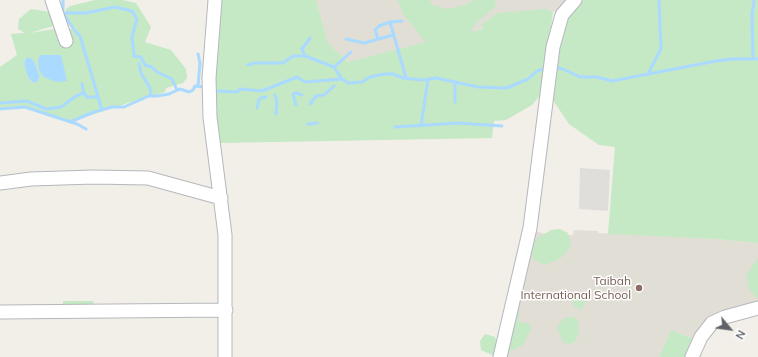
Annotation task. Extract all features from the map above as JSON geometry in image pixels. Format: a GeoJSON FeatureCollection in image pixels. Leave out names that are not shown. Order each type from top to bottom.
{"type":"FeatureCollection","features":[{"type":"Feature","properties":{"kind":"street"},"geometry":{"type":"LineString","coordinates":[[52,0],[66,41]]}},
{"type":"Feature","properties":{"kind":"street"},"geometry":{"type":"LineString","coordinates":[[215,0],[209,92],[210,117],[225,235],[225,357]]}},
{"type":"Feature","properties":{"kind":"street"},"geometry":{"type":"LineString","coordinates":[[500,357],[530,228],[551,61],[562,14],[574,0]]}},
{"type":"Feature","properties":{"kind":"street"},"geometry":{"type":"LineString","coordinates":[[0,183],[31,179],[93,177],[148,178],[221,198]]}},
{"type":"Feature","properties":{"kind":"street"},"geometry":{"type":"LineString","coordinates":[[692,357],[701,337],[712,323],[725,317],[758,308]]}},
{"type":"Feature","properties":{"kind":"street"},"geometry":{"type":"LineString","coordinates":[[0,312],[226,310]]}},
{"type":"Feature","properties":{"kind":"shaded area"},"geometry":{"type":"Polygon","coordinates":[[[316,0],[600,0],[348,62],[328,43],[316,0]]]}},
{"type":"Feature","properties":{"kind":"shaded area"},"geometry":{"type":"Polygon","coordinates":[[[580,168],[610,170],[608,211],[579,209],[580,168]]]}},
{"type":"Feature","properties":{"kind":"shaded area","name":"Taibah International School"},"geometry":{"type":"Polygon","coordinates":[[[574,230],[598,231],[598,233],[716,239],[758,243],[758,304],[710,316],[702,326],[696,340],[671,330],[659,357],[504,357],[533,231],[553,235],[573,235],[574,230]]]}},
{"type":"Feature","properties":{"kind":"green space"},"geometry":{"type":"Polygon","coordinates":[[[95,0],[122,0],[136,3],[151,27],[145,42],[171,50],[186,69],[187,78],[183,83],[166,88],[165,92],[70,122],[25,107],[0,109],[0,67],[17,55],[11,34],[25,33],[18,29],[19,19],[31,9],[50,12],[53,26],[30,33],[55,29],[76,29],[66,19],[66,9],[70,6],[95,0]],[[25,60],[24,64],[28,77],[32,82],[36,83],[40,77],[34,61],[25,60]]]}},
{"type":"Feature","properties":{"kind":"green space"},"geometry":{"type":"Polygon","coordinates":[[[220,0],[316,0],[328,43],[348,62],[426,42],[403,14],[397,0],[429,0],[433,5],[446,9],[462,6],[474,0],[496,0],[495,7],[475,24],[470,32],[483,29],[482,24],[498,13],[546,9],[553,12],[542,93],[532,105],[506,120],[494,121],[492,138],[219,143],[213,82],[220,0]]]}},
{"type":"Feature","properties":{"kind":"green space"},"geometry":{"type":"Polygon","coordinates":[[[584,0],[758,0],[758,243],[716,239],[608,234],[615,147],[599,145],[569,124],[551,97],[562,26],[579,3],[584,0]]]}},
{"type":"Feature","properties":{"kind":"green space"},"geometry":{"type":"Polygon","coordinates":[[[560,229],[568,233],[571,245],[565,254],[559,259],[544,265],[534,260],[531,252],[536,239],[551,230],[560,229]]]}},
{"type":"Feature","properties":{"kind":"green space"},"geometry":{"type":"Polygon","coordinates":[[[758,258],[758,299],[749,289],[746,276],[758,258]]]}},
{"type":"Feature","properties":{"kind":"green space"},"geometry":{"type":"Polygon","coordinates":[[[579,295],[586,300],[583,308],[580,309],[575,307],[572,300],[573,296],[579,295]]]}},
{"type":"Feature","properties":{"kind":"green space"},"geometry":{"type":"Polygon","coordinates":[[[63,301],[94,301],[93,304],[63,304],[63,301]]]}},
{"type":"Feature","properties":{"kind":"green space"},"geometry":{"type":"Polygon","coordinates":[[[517,309],[520,313],[517,321],[530,324],[531,329],[523,345],[497,357],[481,350],[480,341],[485,334],[495,337],[498,348],[517,309]]]}},
{"type":"Feature","properties":{"kind":"green space"},"geometry":{"type":"Polygon","coordinates":[[[571,316],[578,320],[579,332],[575,342],[569,344],[563,342],[557,328],[563,319],[571,316]]]}},
{"type":"Feature","properties":{"kind":"green space"},"geometry":{"type":"Polygon","coordinates":[[[671,330],[696,340],[688,357],[659,357],[671,330]]]}},
{"type":"Feature","properties":{"kind":"water"},"geometry":{"type":"Polygon","coordinates":[[[41,55],[61,55],[67,81],[56,82],[44,77],[39,70],[38,59],[41,55]]]}},
{"type":"Feature","properties":{"kind":"water"},"geometry":{"type":"Polygon","coordinates":[[[28,57],[34,61],[40,77],[36,83],[32,82],[28,77],[24,64],[28,57]]]}},
{"type":"Feature","properties":{"kind":"waterway"},"geometry":{"type":"LineString","coordinates":[[63,0],[63,13],[80,36],[102,110]]}},
{"type":"Feature","properties":{"kind":"waterway"},"geometry":{"type":"LineString","coordinates":[[648,74],[661,49],[659,0]]}},
{"type":"Feature","properties":{"kind":"waterway"},"geometry":{"type":"LineString","coordinates":[[753,59],[752,15],[754,0]]}},
{"type":"Feature","properties":{"kind":"waterway"},"geometry":{"type":"LineString","coordinates":[[63,13],[86,13],[115,7],[132,11],[137,19],[132,37],[134,56],[141,57],[145,65],[152,67],[157,72],[172,79],[177,90]]}},
{"type":"Feature","properties":{"kind":"waterway"},"geometry":{"type":"LineString","coordinates":[[378,39],[375,30],[379,26],[390,22],[402,21]]}},
{"type":"Feature","properties":{"kind":"waterway"},"geometry":{"type":"LineString","coordinates":[[390,22],[406,78]]}},
{"type":"Feature","properties":{"kind":"waterway"},"geometry":{"type":"LineString","coordinates":[[346,39],[364,43],[393,35]]}},
{"type":"Feature","properties":{"kind":"waterway"},"geometry":{"type":"LineString","coordinates":[[310,38],[302,49],[305,56],[334,67],[342,79]]}},
{"type":"Feature","properties":{"kind":"waterway"},"geometry":{"type":"LineString","coordinates":[[334,67],[351,52]]}},
{"type":"Feature","properties":{"kind":"waterway"},"geometry":{"type":"LineString","coordinates":[[198,54],[200,63],[198,86]]}},
{"type":"Feature","properties":{"kind":"waterway"},"geometry":{"type":"LineString","coordinates":[[248,65],[254,63],[283,63],[293,56],[305,56]]}},
{"type":"Feature","properties":{"kind":"waterway"},"geometry":{"type":"LineString","coordinates":[[554,67],[563,69],[580,77],[597,77],[612,81],[716,61],[732,59],[758,59]]}},
{"type":"Feature","properties":{"kind":"waterway"},"geometry":{"type":"LineString","coordinates":[[139,64],[141,73],[150,88],[151,96]]}},
{"type":"Feature","properties":{"kind":"waterway"},"geometry":{"type":"LineString","coordinates":[[212,89],[216,91],[237,92],[240,89],[262,91],[297,77],[305,82],[342,79],[348,83],[362,82],[370,77],[384,74],[393,74],[403,78],[422,80],[436,78],[478,87],[507,88],[528,79],[537,71],[547,68]]}},
{"type":"Feature","properties":{"kind":"waterway"},"geometry":{"type":"LineString","coordinates":[[421,126],[428,79]]}},
{"type":"Feature","properties":{"kind":"waterway"},"geometry":{"type":"LineString","coordinates":[[455,83],[455,102]]}},
{"type":"Feature","properties":{"kind":"waterway"},"geometry":{"type":"LineString","coordinates":[[82,84],[84,93]]}},
{"type":"Feature","properties":{"kind":"waterway"},"geometry":{"type":"LineString","coordinates":[[70,122],[94,112],[112,107],[124,107],[149,96],[169,94],[180,89],[189,92],[193,90],[195,86],[205,87]]}},
{"type":"Feature","properties":{"kind":"waterway"},"geometry":{"type":"LineString","coordinates":[[310,104],[316,96],[324,95],[334,86]]}},
{"type":"Feature","properties":{"kind":"waterway"},"geometry":{"type":"LineString","coordinates":[[0,103],[27,101],[46,109],[61,107],[76,96],[84,93],[87,97],[97,97]]}},
{"type":"Feature","properties":{"kind":"waterway"},"geometry":{"type":"LineString","coordinates":[[296,105],[293,94],[296,93],[302,95]]}},
{"type":"Feature","properties":{"kind":"waterway"},"geometry":{"type":"LineString","coordinates":[[275,95],[277,103],[276,114]]}},
{"type":"Feature","properties":{"kind":"waterway"},"geometry":{"type":"LineString","coordinates":[[257,108],[259,100],[266,97]]}},
{"type":"Feature","properties":{"kind":"waterway"},"geometry":{"type":"LineString","coordinates":[[0,109],[25,107],[77,124],[86,129]]}},
{"type":"Feature","properties":{"kind":"waterway"},"geometry":{"type":"LineString","coordinates":[[308,124],[317,123]]}},
{"type":"Feature","properties":{"kind":"waterway"},"geometry":{"type":"LineString","coordinates":[[395,127],[458,123],[502,126]]}},
{"type":"Feature","properties":{"kind":"place","name":"Taibah International School"},"geometry":{"type":"Point","coordinates":[639,288]}}]}
